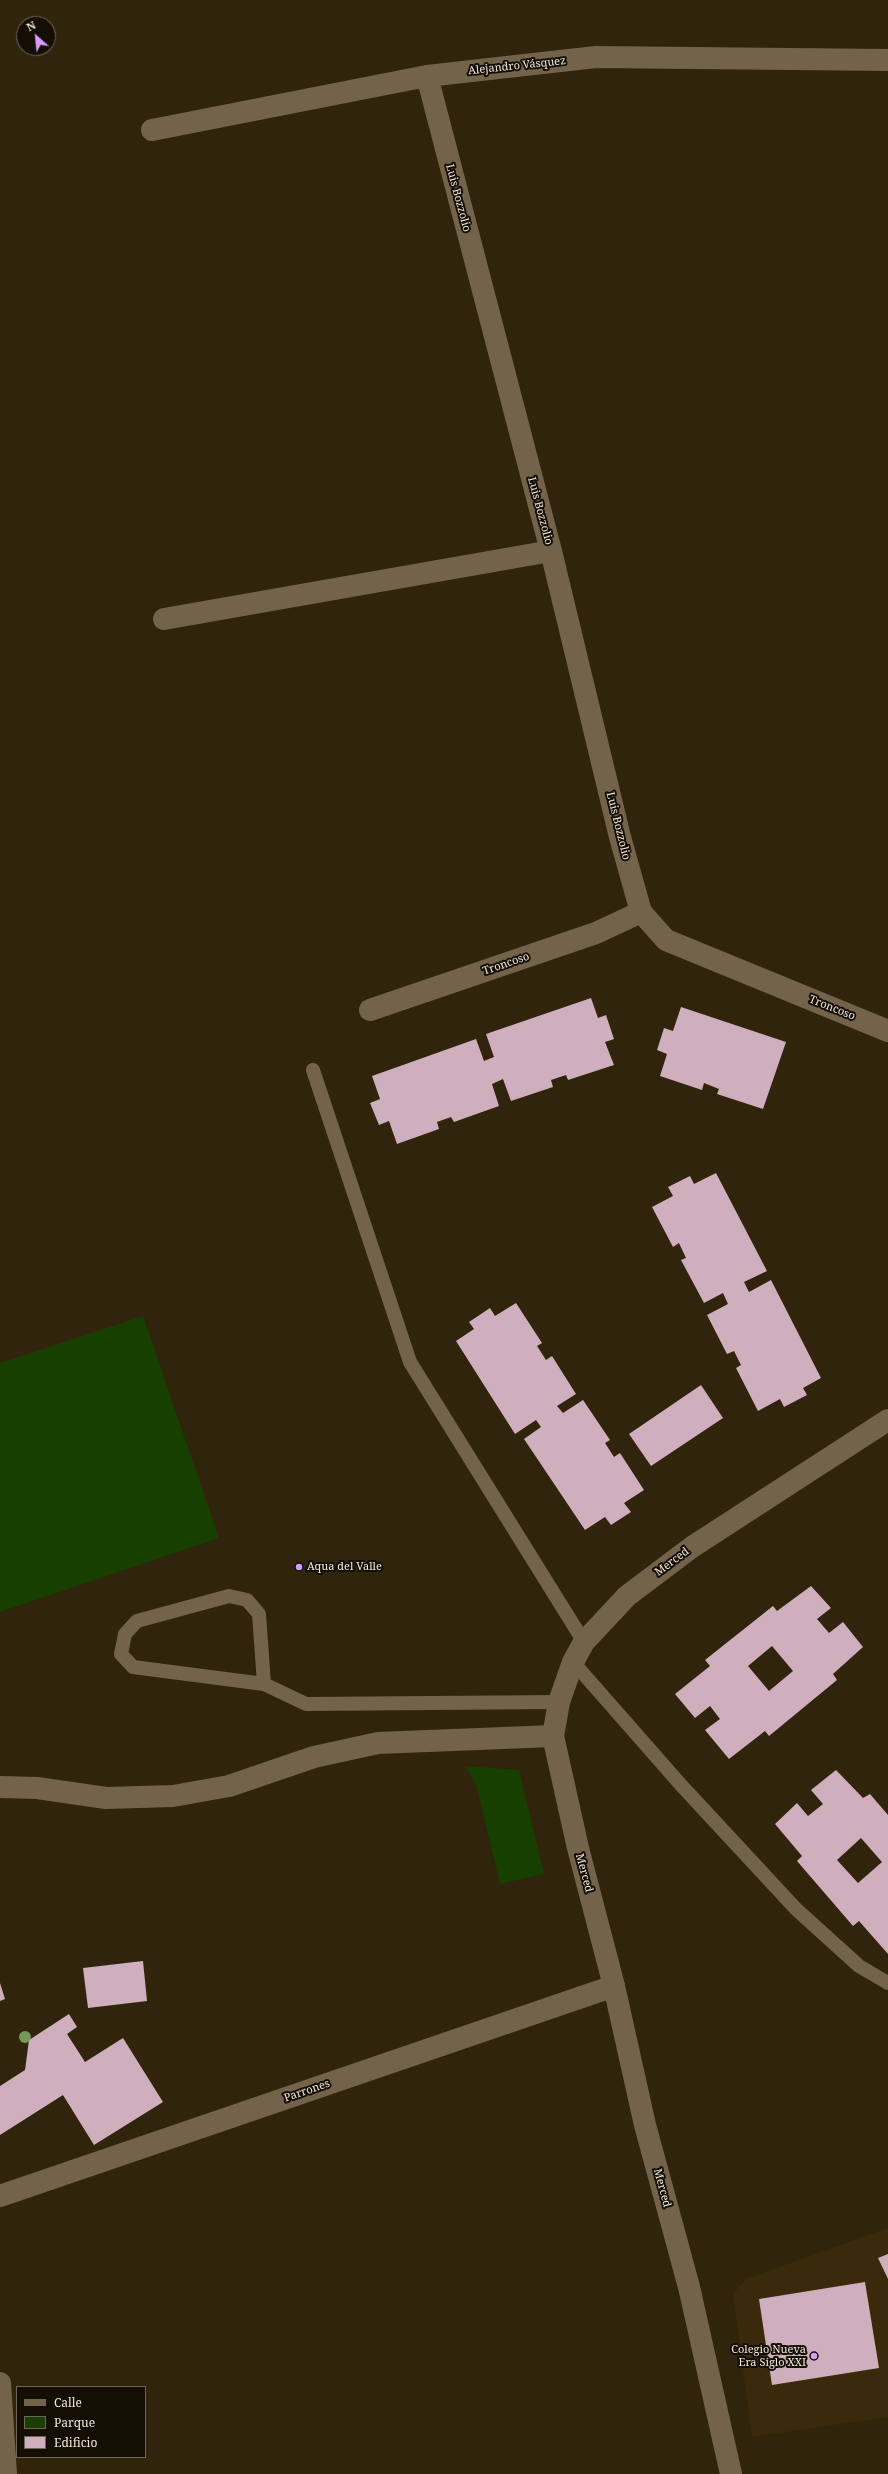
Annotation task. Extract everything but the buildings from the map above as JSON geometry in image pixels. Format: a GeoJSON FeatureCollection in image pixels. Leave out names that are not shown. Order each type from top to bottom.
{"type":"FeatureCollection","features":[{"type":"Feature","properties":{"kind":"street","name":"Alejandro Vásquez"},"geometry":{"type":"LineString","coordinates":[[152,130],[427,76],[596,57],[888,60]]}},
{"type":"Feature","properties":{"kind":"street","name":"Luis Bozzolio"},"geometry":{"type":"LineString","coordinates":[[427,76],[551,551],[620,837],[641,912],[666,940]]}},
{"type":"Feature","properties":{"kind":"street"},"geometry":{"type":"LineString","coordinates":[[164,619],[551,551]]}},
{"type":"Feature","properties":{"kind":"street","name":"Troncoso"},"geometry":{"type":"LineString","coordinates":[[370,1010],[596,933],[641,912]]}},
{"type":"Feature","properties":{"kind":"street","name":"Troncoso"},"geometry":{"type":"LineString","coordinates":[[666,940],[888,1031]]}},
{"type":"Feature","properties":{"kind":"street","name":"Merced"},"geometry":{"type":"LineString","coordinates":[[731,2474],[689,2286],[645,2124],[614,1986],[578,1848],[553,1736],[560,1702],[573,1662],[584,1642],[627,1596],[692,1547],[888,1420]]}},
{"type":"Feature","properties":{"kind":"street"},"geometry":{"type":"LineString","coordinates":[[0,1787],[36,1788],[106,1798],[173,1796],[229,1786],[314,1757],[378,1743],[553,1736]]}},
{"type":"Feature","properties":{"kind":"street","name":"Parrones"},"geometry":{"type":"LineString","coordinates":[[0,2196],[614,1986]]}},
{"type":"Feature","properties":{"kind":"street"},"geometry":{"type":"LineString","coordinates":[[0,2383],[6,2474]]}},
{"type":"Feature","properties":{"kind":"lane"},"geometry":{"type":"LineString","coordinates":[[313,1070],[410,1362],[584,1642]]}},
{"type":"Feature","properties":{"kind":"lane"},"geometry":{"type":"LineString","coordinates":[[264,1684],[259,1614],[248,1600],[229,1596],[136,1621],[125,1634],[121,1654],[133,1667],[264,1684],[306,1704],[560,1702]]}},
{"type":"Feature","properties":{"kind":"lane"},"geometry":{"type":"LineString","coordinates":[[573,1662],[680,1785],[796,1909],[859,1966],[888,1984]]}},
{"type":"Feature","properties":{"kind":"shaded area","name":"Colegio Nueva Era Siglo XXI"},"geometry":{"type":"Polygon","coordinates":[[[888,2228],[888,2417],[752,2437],[733,2294],[746,2279],[888,2228]]]}},
{"type":"Feature","properties":{"kind":"green space"},"geometry":{"type":"Polygon","coordinates":[[[143,1316],[219,1538],[0,1612],[0,1363],[143,1316]]]}},
{"type":"Feature","properties":{"kind":"green space"},"geometry":{"type":"Polygon","coordinates":[[[465,1766],[519,1770],[544,1874],[500,1884],[476,1784],[465,1766]]]}},
{"type":"Feature","properties":{"kind":"place","name":"Aqua del Valle"},"geometry":{"type":"Point","coordinates":[299,1567]}},
{"type":"Feature","properties":{"kind":"place","name":"Colegio Nueva Era Siglo XXI"},"geometry":{"type":"Point","coordinates":[814,2356]}}]}
